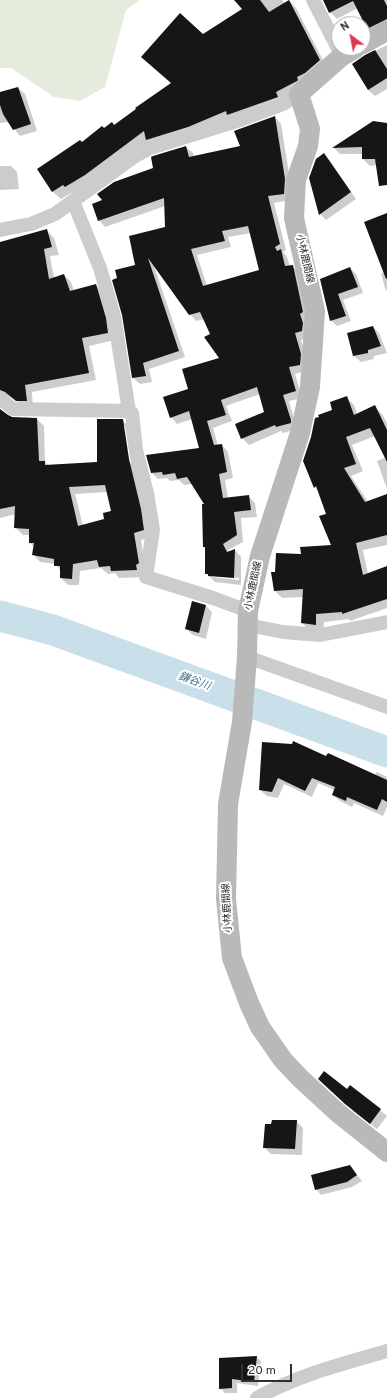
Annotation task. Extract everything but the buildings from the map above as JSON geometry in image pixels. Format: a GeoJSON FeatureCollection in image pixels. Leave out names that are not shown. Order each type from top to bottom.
{"type":"FeatureCollection","features":[{"type":"Feature","properties":{"kind":"main road"},"geometry":{"type":"LineString","coordinates":[[371,40],[387,32]]}},
{"type":"Feature","properties":{"kind":"main road"},"geometry":{"type":"LineString","coordinates":[[299,94],[344,56]]}},
{"type":"Feature","properties":{"kind":"main road","name":"小林鹿間線"},"geometry":{"type":"LineString","coordinates":[[299,94],[310,129],[308,146],[296,180],[294,218],[315,311],[310,387],[300,433],[260,556],[248,618],[247,660],[243,713],[228,804],[226,899],[232,958],[246,997],[260,1027],[283,1060],[324,1101],[387,1152]]}},
{"type":"Feature","properties":{"kind":"street"},"geometry":{"type":"LineString","coordinates":[[313,0],[331,26]]}},
{"type":"Feature","properties":{"kind":"street"},"geometry":{"type":"LineString","coordinates":[[0,230],[31,224],[55,214],[135,156],[150,148],[243,119],[282,104],[299,94]]}},
{"type":"Feature","properties":{"kind":"street"},"geometry":{"type":"LineString","coordinates":[[73,201],[100,268],[114,316],[129,411],[132,413],[136,450],[147,493],[153,530],[146,577],[213,598],[248,618],[283,632],[320,635],[387,622]]}},
{"type":"Feature","properties":{"kind":"street"},"geometry":{"type":"LineString","coordinates":[[0,398],[13,409],[129,411]]}},
{"type":"Feature","properties":{"kind":"street"},"geometry":{"type":"LineString","coordinates":[[247,660],[387,707]]}},
{"type":"Feature","properties":{"kind":"street"},"geometry":{"type":"LineString","coordinates":[[257,1398],[274,1388],[324,1370],[387,1351]]}},
{"type":"Feature","properties":{"kind":"green space"},"geometry":{"type":"Polygon","coordinates":[[[0,0],[140,0],[126,10],[105,87],[80,101],[54,97],[11,68],[0,68],[0,0]]]}},
{"type":"Feature","properties":{"kind":"waterway","name":"鎌谷川"},"geometry":{"type":"LineString","coordinates":[[0,616],[53,630],[387,752]]}}]}
